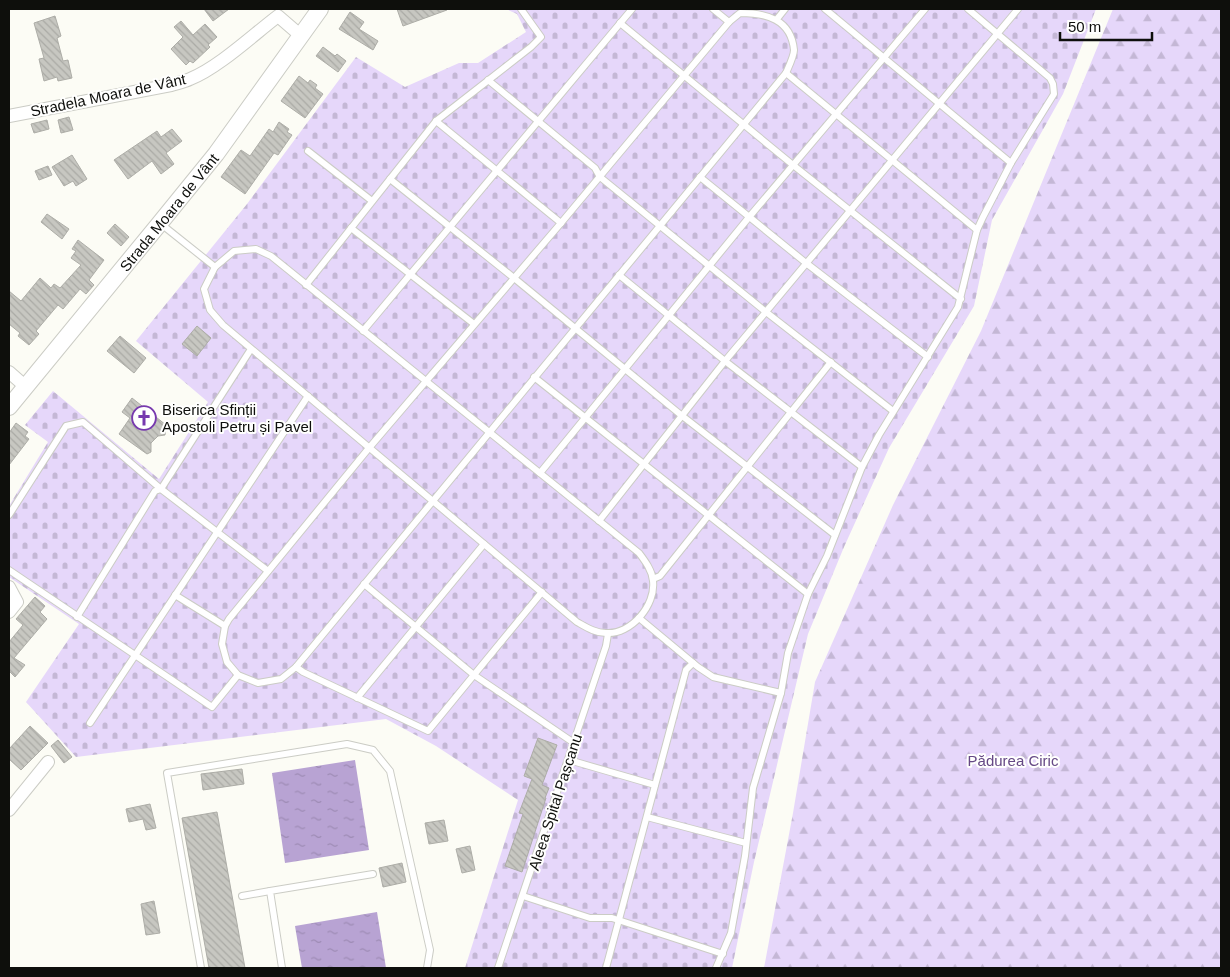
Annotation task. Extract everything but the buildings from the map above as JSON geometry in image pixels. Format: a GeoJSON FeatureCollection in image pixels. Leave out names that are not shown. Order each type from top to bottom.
{"type":"FeatureCollection","features":[{"type":"Feature","properties":{"kind":"main road","name":"Strada Moara de Vânt"},"geometry":{"type":"LineString","coordinates":[[9,407],[216,154],[320,9]]}},
{"type":"Feature","properties":{"kind":"street","name":"Stradela Moara de Vânt"},"geometry":{"type":"LineString","coordinates":[[9,116],[171,85],[190,79],[229,54],[278,16],[300,35]]}},
{"type":"Feature","properties":{"kind":"street"},"geometry":{"type":"LineString","coordinates":[[9,372],[26,387]]}},
{"type":"Feature","properties":{"kind":"street"},"geometry":{"type":"LineString","coordinates":[[9,587],[17,602],[9,612]]}},
{"type":"Feature","properties":{"kind":"street"},"geometry":{"type":"LineString","coordinates":[[9,810],[48,762]]}},
{"type":"Feature","properties":{"kind":"lane"},"geometry":{"type":"LineString","coordinates":[[306,285],[436,121],[531,47],[541,37],[521,9]]}},
{"type":"Feature","properties":{"kind":"lane"},"geometry":{"type":"LineString","coordinates":[[363,331],[632,9]]}},
{"type":"Feature","properties":{"kind":"lane"},"geometry":{"type":"LineString","coordinates":[[712,9],[729,22]]}},
{"type":"Feature","properties":{"kind":"lane"},"geometry":{"type":"LineString","coordinates":[[776,19],[785,9]]}},
{"type":"Feature","properties":{"kind":"lane"},"geometry":{"type":"LineString","coordinates":[[825,9],[1011,163]]}},
{"type":"Feature","properties":{"kind":"lane"},"geometry":{"type":"LineString","coordinates":[[540,473],[750,216],[925,9]]}},
{"type":"Feature","properties":{"kind":"lane"},"geometry":{"type":"LineString","coordinates":[[716,968],[731,934],[753,788],[781,692],[788,653],[808,594],[827,556],[862,467],[893,411],[951,321],[961,299],[977,230],[1011,163],[1054,94],[1050,78],[968,9]]}},
{"type":"Feature","properties":{"kind":"lane"},"geometry":{"type":"LineString","coordinates":[[599,521],[725,361],[1018,9]]}},
{"type":"Feature","properties":{"kind":"lane"},"geometry":{"type":"LineString","coordinates":[[740,13],[757,13],[776,19],[788,32],[794,51],[786,72],[296,667],[281,679],[258,683],[238,675],[227,662],[222,644],[225,626],[229,619],[369,448],[600,177],[729,22],[740,13]]}},
{"type":"Feature","properties":{"kind":"lane"},"geometry":{"type":"LineString","coordinates":[[620,23],[961,299]]}},
{"type":"Feature","properties":{"kind":"lane"},"geometry":{"type":"LineString","coordinates":[[786,72],[977,230]]}},
{"type":"Feature","properties":{"kind":"lane"},"geometry":{"type":"LineString","coordinates":[[488,80],[595,168],[600,177],[659,226],[893,411]]}},
{"type":"Feature","properties":{"kind":"lane"},"geometry":{"type":"LineString","coordinates":[[436,121],[561,223]]}},
{"type":"Feature","properties":{"kind":"lane"},"geometry":{"type":"LineString","coordinates":[[308,151],[372,201]]}},
{"type":"Feature","properties":{"kind":"lane"},"geometry":{"type":"LineString","coordinates":[[700,177],[806,263],[928,357]]}},
{"type":"Feature","properties":{"kind":"lane"},"geometry":{"type":"LineString","coordinates":[[390,180],[450,226],[574,329],[747,468],[835,535]]}},
{"type":"Feature","properties":{"kind":"lane"},"geometry":{"type":"LineString","coordinates":[[160,224],[215,267]]}},
{"type":"Feature","properties":{"kind":"lane"},"geometry":{"type":"LineString","coordinates":[[351,228],[474,324]]}},
{"type":"Feature","properties":{"kind":"lane"},"geometry":{"type":"LineString","coordinates":[[256,250],[271,256],[306,285],[639,553],[648,565],[653,579],[653,591],[649,605],[639,618],[626,628],[608,634],[592,631],[577,622],[223,325],[210,310],[204,289],[215,267],[234,251],[256,250]]}},
{"type":"Feature","properties":{"kind":"lane"},"geometry":{"type":"LineString","coordinates":[[619,275],[725,361],[862,467]]}},
{"type":"Feature","properties":{"kind":"lane"},"geometry":{"type":"LineString","coordinates":[[78,617],[155,492],[161,489],[251,349]]}},
{"type":"Feature","properties":{"kind":"lane"},"geometry":{"type":"LineString","coordinates":[[653,579],[660,576],[710,516],[831,362]]}},
{"type":"Feature","properties":{"kind":"lane"},"geometry":{"type":"LineString","coordinates":[[534,377],[808,594]]}},
{"type":"Feature","properties":{"kind":"lane"},"geometry":{"type":"LineString","coordinates":[[90,723],[308,396]]}},
{"type":"Feature","properties":{"kind":"lane"},"geometry":{"type":"LineString","coordinates":[[9,515],[66,426],[83,422],[161,489],[268,571]]}},
{"type":"Feature","properties":{"kind":"lane"},"geometry":{"type":"LineString","coordinates":[[357,698],[484,544]]}},
{"type":"Feature","properties":{"kind":"lane"},"geometry":{"type":"LineString","coordinates":[[9,570],[212,707],[238,675]]}},
{"type":"Feature","properties":{"kind":"lane"},"geometry":{"type":"LineString","coordinates":[[364,584],[474,675],[574,743]]}},
{"type":"Feature","properties":{"kind":"lane"},"geometry":{"type":"LineString","coordinates":[[296,667],[302,672],[428,731],[542,592]]}},
{"type":"Feature","properties":{"kind":"lane"},"geometry":{"type":"LineString","coordinates":[[175,595],[225,626]]}},
{"type":"Feature","properties":{"kind":"lane"},"geometry":{"type":"LineString","coordinates":[[639,618],[714,678],[781,692]]}},
{"type":"Feature","properties":{"kind":"lane","name":"Aleea Spital Pașcanu"},"geometry":{"type":"LineString","coordinates":[[498,968],[569,760],[606,646],[608,634]]}},
{"type":"Feature","properties":{"kind":"lane"},"geometry":{"type":"LineString","coordinates":[[606,968],[686,670],[693,663]]}},
{"type":"Feature","properties":{"kind":"lane"},"geometry":{"type":"LineString","coordinates":[[201,968],[167,772],[347,744],[373,750],[390,771],[430,950],[427,968]]}},
{"type":"Feature","properties":{"kind":"lane"},"geometry":{"type":"LineString","coordinates":[[569,760],[655,785]]}},
{"type":"Feature","properties":{"kind":"lane"},"geometry":{"type":"LineString","coordinates":[[647,817],[746,843]]}},
{"type":"Feature","properties":{"kind":"lane"},"geometry":{"type":"LineString","coordinates":[[242,896],[372,874]]}},
{"type":"Feature","properties":{"kind":"lane"},"geometry":{"type":"LineString","coordinates":[[270,892],[282,968]]}},
{"type":"Feature","properties":{"kind":"lane"},"geometry":{"type":"LineString","coordinates":[[523,896],[590,918],[612,918],[723,954]]}},
{"type":"Feature","properties":{"kind":"green space"},"geometry":{"type":"Polygon","coordinates":[[[506,9],[1096,9],[1063,94],[992,220],[974,306],[889,448],[844,547],[808,634],[754,862],[732,968],[465,968],[518,800],[436,746],[386,719],[76,757],[26,702],[79,624],[9,577],[9,506],[48,442],[25,425],[53,391],[159,479],[208,402],[136,341],[247,204],[356,57],[405,87],[459,63],[478,63],[526,32],[517,14],[506,9]]]}},
{"type":"Feature","properties":{"kind":"green space","name":"Pădurea Ciric"},"geometry":{"type":"Polygon","coordinates":[[[1113,9],[1221,9],[1221,968],[764,968],[815,682],[893,505],[981,331],[1113,9]]]}},
{"type":"Feature","properties":{"kind":"water"},"geometry":{"type":"Polygon","coordinates":[[[355,760],[369,850],[285,863],[272,773],[355,760]]]}},
{"type":"Feature","properties":{"kind":"water"},"geometry":{"type":"Polygon","coordinates":[[[377,912],[386,968],[302,968],[295,926],[377,912]]]}},
{"type":"Feature","properties":{"kind":"place","name":"Biserica Sfinții Apostoli Petru și Pavel"},"geometry":{"type":"Point","coordinates":[144,418]}}]}
